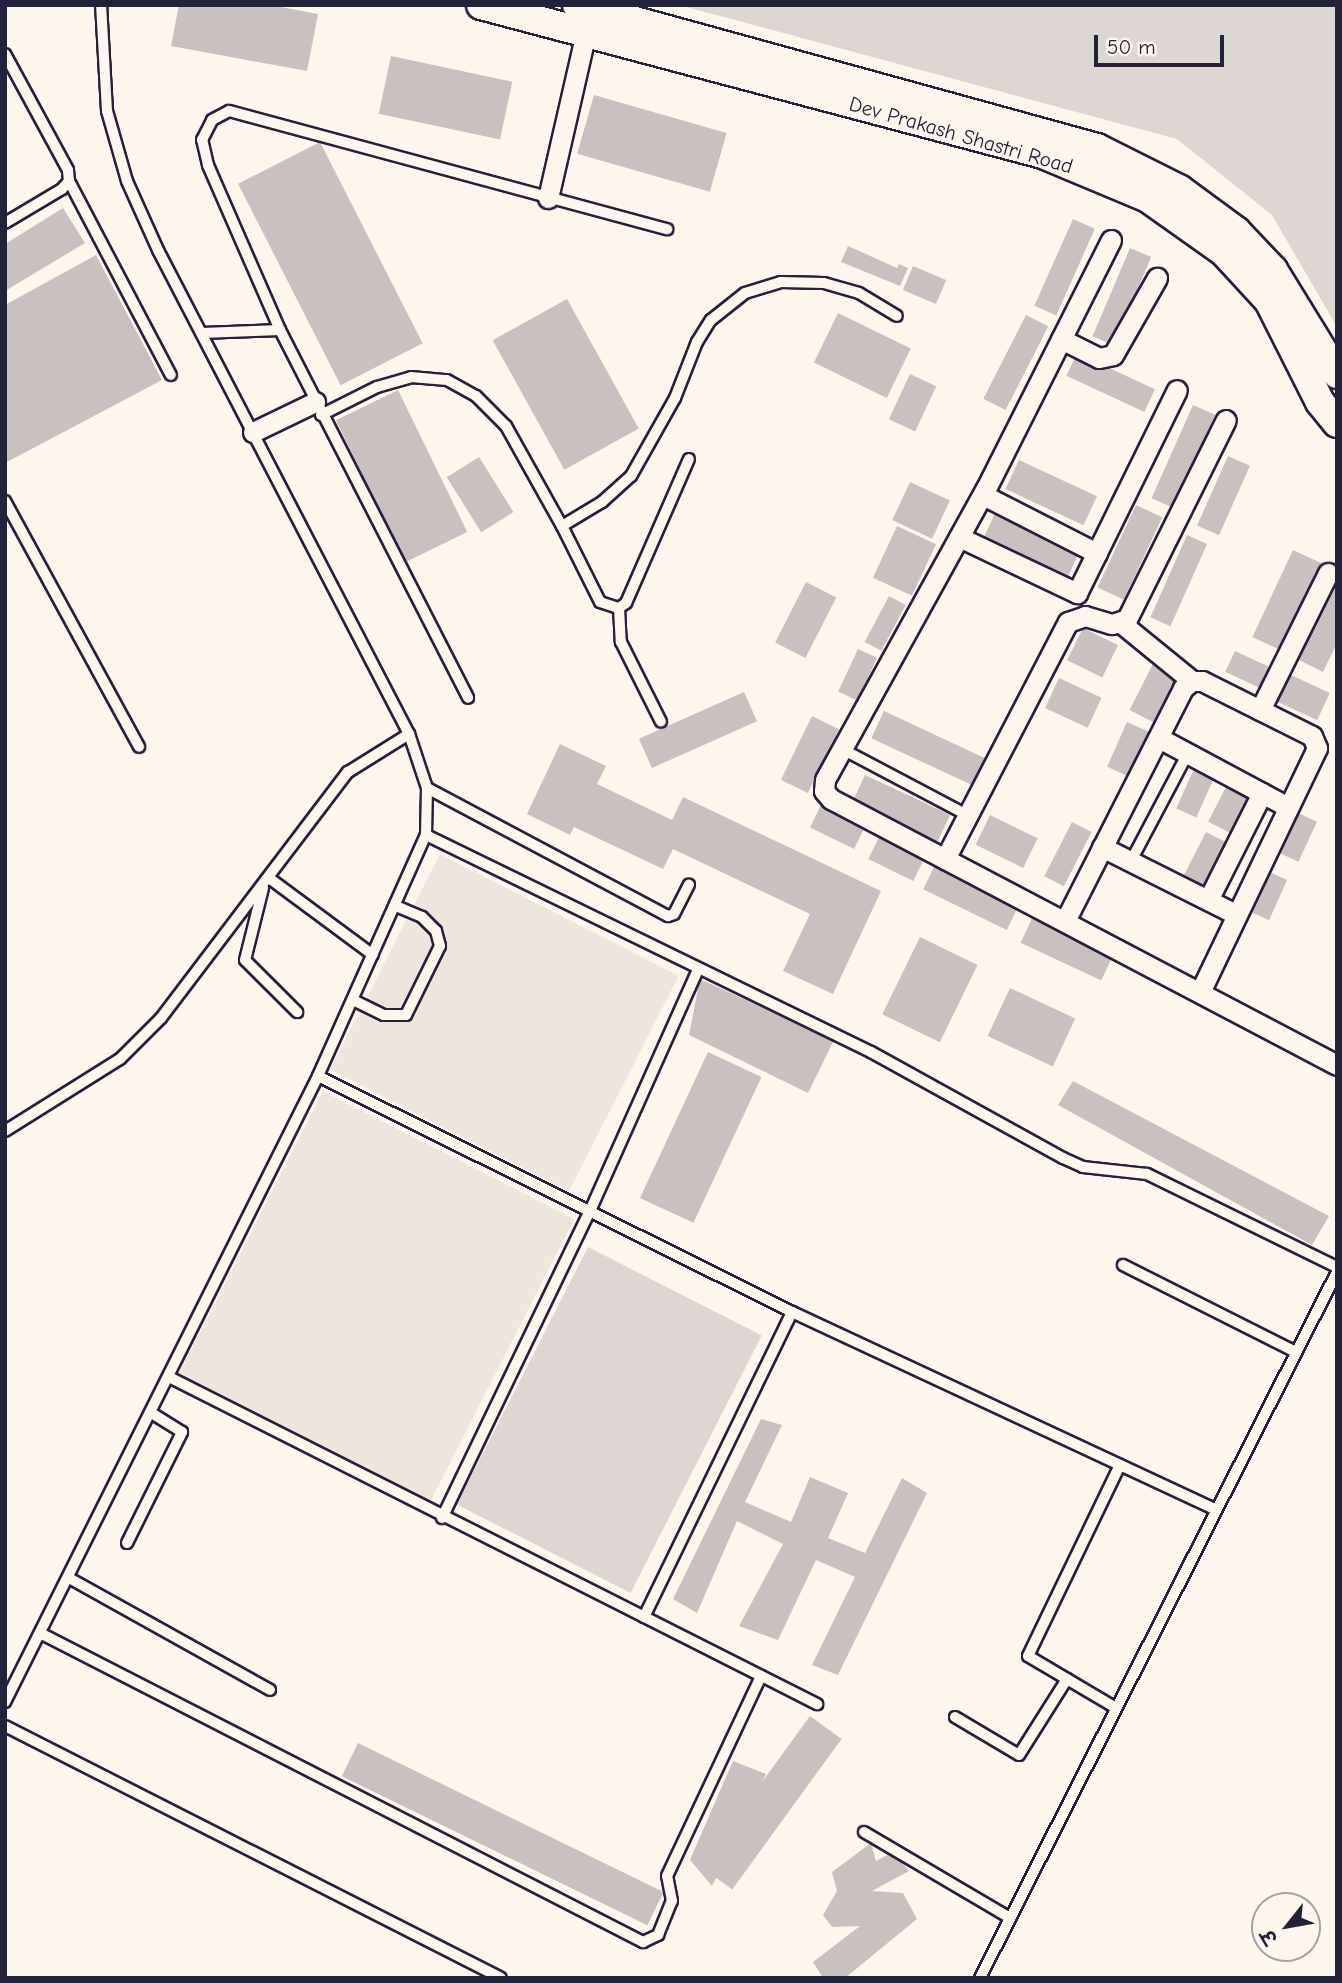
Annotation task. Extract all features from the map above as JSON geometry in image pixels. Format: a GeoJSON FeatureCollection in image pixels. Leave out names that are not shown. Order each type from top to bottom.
{"type":"FeatureCollection","features":[{"type":"Feature","properties":{"kind":"street","name":"Dev Prakash Shastri Road"},"geometry":{"type":"LineString","coordinates":[[481,5],[1043,153],[1148,198],[1224,252],[1269,301],[1320,402],[1337,424]]}},
{"type":"Feature","properties":{"kind":"street","name":"Dev Prakash Shastri Road"},"geometry":{"type":"LineString","coordinates":[[577,5],[1097,148],[1179,189],[1236,231],[1273,270],[1337,374]]}},
{"type":"Feature","properties":{"kind":"street"},"geometry":{"type":"LineString","coordinates":[[548,198],[586,32]]}},
{"type":"Feature","properties":{"kind":"street"},"geometry":{"type":"LineString","coordinates":[[1111,240],[983,495],[825,780],[824,790],[831,799],[1337,1065]]}},
{"type":"Feature","properties":{"kind":"street"},"geometry":{"type":"LineString","coordinates":[[1061,339],[1099,358],[1113,355],[1157,278]]}},
{"type":"Feature","properties":{"kind":"street"},"geometry":{"type":"LineString","coordinates":[[959,537],[1077,593],[1177,390]]}},
{"type":"Feature","properties":{"kind":"street"},"geometry":{"type":"LineString","coordinates":[[253,432],[318,409]]}},
{"type":"Feature","properties":{"kind":"street"},"geometry":{"type":"LineString","coordinates":[[1121,623],[1226,421]]}},
{"type":"Feature","properties":{"kind":"street"},"geometry":{"type":"LineString","coordinates":[[983,495],[1097,553]]}},
{"type":"Feature","properties":{"kind":"street"},"geometry":{"type":"LineString","coordinates":[[1260,710],[1328,573]]}},
{"type":"Feature","properties":{"kind":"street"},"geometry":{"type":"LineString","coordinates":[[945,859],[1068,622],[1085,615],[1121,623],[1192,681]]}},
{"type":"Feature","properties":{"kind":"street"},"geometry":{"type":"LineString","coordinates":[[1065,921],[1183,688],[1192,681],[1202,681],[1260,710],[1316,742],[1317,748],[1200,992]]}},
{"type":"Feature","properties":{"kind":"street"},"geometry":{"type":"LineString","coordinates":[[1159,738],[1288,807]]}},
{"type":"Feature","properties":{"kind":"street"},"geometry":{"type":"LineString","coordinates":[[1208,900],[1262,793]]}},
{"type":"Feature","properties":{"kind":"street"},"geometry":{"type":"LineString","coordinates":[[1102,847],[1237,915]]}},
{"type":"Feature","properties":{"kind":"lane"},"geometry":{"type":"LineString","coordinates":[[5,1702],[171,1378],[318,1076],[426,835],[427,788],[409,734],[202,333],[127,181],[107,111],[101,5]]}},
{"type":"Feature","properties":{"kind":"lane"},"geometry":{"type":"LineString","coordinates":[[5,54],[68,170],[69,181],[171,375]]}},
{"type":"Feature","properties":{"kind":"lane"},"geometry":{"type":"LineString","coordinates":[[468,698],[318,409],[208,164],[202,140],[212,120],[229,111],[667,229]]}},
{"type":"Feature","properties":{"kind":"lane"},"geometry":{"type":"LineString","coordinates":[[5,223],[62,189],[69,181]]}},
{"type":"Feature","properties":{"kind":"lane"},"geometry":{"type":"LineString","coordinates":[[562,526],[603,502],[631,476],[675,398],[698,342],[711,320],[745,293],[781,282],[824,284],[859,293],[897,316]]}},
{"type":"Feature","properties":{"kind":"lane"},"geometry":{"type":"LineString","coordinates":[[202,333],[281,330]]}},
{"type":"Feature","properties":{"kind":"lane"},"geometry":{"type":"LineString","coordinates":[[318,409],[411,377],[447,380],[477,396],[506,426],[562,526],[600,602],[619,608]]}},
{"type":"Feature","properties":{"kind":"lane"},"geometry":{"type":"LineString","coordinates":[[619,608],[626,603],[689,459]]}},
{"type":"Feature","properties":{"kind":"lane"},"geometry":{"type":"LineString","coordinates":[[5,501],[139,747]]}},
{"type":"Feature","properties":{"kind":"lane"},"geometry":{"type":"LineString","coordinates":[[619,608],[621,642],[661,722]]}},
{"type":"Feature","properties":{"kind":"lane"},"geometry":{"type":"LineString","coordinates":[[5,1131],[120,1059],[161,1017],[348,772],[409,734]]}},
{"type":"Feature","properties":{"kind":"lane"},"geometry":{"type":"LineString","coordinates":[[842,750],[967,815]]}},
{"type":"Feature","properties":{"kind":"lane"},"geometry":{"type":"LineString","coordinates":[[1131,861],[1188,753]]}},
{"type":"Feature","properties":{"kind":"lane"},"geometry":{"type":"LineString","coordinates":[[427,788],[668,916],[674,914],[689,885]]}},
{"type":"Feature","properties":{"kind":"lane"},"geometry":{"type":"LineString","coordinates":[[426,835],[871,1052],[1063,1158],[1083,1167],[1147,1174],[1337,1269],[980,1978]]}},
{"type":"Feature","properties":{"kind":"lane"},"geometry":{"type":"LineString","coordinates":[[267,881],[373,955]]}},
{"type":"Feature","properties":{"kind":"lane"},"geometry":{"type":"LineString","coordinates":[[267,881],[245,960],[297,1012]]}},
{"type":"Feature","properties":{"kind":"lane"},"geometry":{"type":"LineString","coordinates":[[353,1000],[384,1015],[406,1015],[440,946],[436,930],[422,917],[396,906]]}},
{"type":"Feature","properties":{"kind":"lane"},"geometry":{"type":"LineString","coordinates":[[442,1518],[590,1212],[698,969]]}},
{"type":"Feature","properties":{"kind":"lane"},"geometry":{"type":"LineString","coordinates":[[318,1076],[792,1312],[1216,1510]]}},
{"type":"Feature","properties":{"kind":"lane"},"geometry":{"type":"LineString","coordinates":[[1124,1265],[1296,1352]]}},
{"type":"Feature","properties":{"kind":"lane"},"geometry":{"type":"LineString","coordinates":[[644,1617],[792,1312]]}},
{"type":"Feature","properties":{"kind":"lane"},"geometry":{"type":"LineString","coordinates":[[171,1378],[442,1518],[817,1704]]}},
{"type":"Feature","properties":{"kind":"lane"},"geometry":{"type":"LineString","coordinates":[[127,1543],[182,1433],[152,1413]]}},
{"type":"Feature","properties":{"kind":"lane"},"geometry":{"type":"LineString","coordinates":[[1116,1707],[1028,1656],[1120,1465]]}},
{"type":"Feature","properties":{"kind":"lane"},"geometry":{"type":"LineString","coordinates":[[69,1578],[270,1690]]}},
{"type":"Feature","properties":{"kind":"lane"},"geometry":{"type":"LineString","coordinates":[[40,1633],[643,1942],[658,1935],[672,1901],[667,1876],[761,1676]]}},
{"type":"Feature","properties":{"kind":"lane"},"geometry":{"type":"LineString","coordinates":[[955,1717],[1019,1755],[1067,1679]]}},
{"type":"Feature","properties":{"kind":"lane"},"geometry":{"type":"LineString","coordinates":[[5,1726],[501,1978]]}},
{"type":"Feature","properties":{"kind":"lane"},"geometry":{"type":"LineString","coordinates":[[864,1832],[1010,1918]]}},
{"type":"Feature","properties":{"kind":"shaded area"},"geometry":{"type":"Polygon","coordinates":[[[679,5],[1337,5],[1337,327],[1272,215],[1177,139],[679,5]]]}},
{"type":"Feature","properties":{"kind":"shaded area"},"geometry":{"type":"Polygon","coordinates":[[[440,854],[679,976],[569,1191],[330,1070],[440,854]]]}},
{"type":"Feature","properties":{"kind":"shaded area"},"geometry":{"type":"Polygon","coordinates":[[[323,1091],[574,1219],[429,1505],[177,1377],[323,1091]]]}},
{"type":"Feature","properties":{"kind":"shaded area"},"geometry":{"type":"Polygon","coordinates":[[[588,1247],[762,1336],[631,1593],[457,1505],[588,1247]]]}},
{"type":"Feature","properties":{"kind":"building"},"geometry":{"type":"Polygon","coordinates":[[[179,5],[270,5],[318,14],[307,71],[171,46],[179,5]]]}},
{"type":"Feature","properties":{"kind":"building"},"geometry":{"type":"Polygon","coordinates":[[[391,56],[512,82],[500,139],[379,114],[391,56]]]}},
{"type":"Feature","properties":{"kind":"building"},"geometry":{"type":"Polygon","coordinates":[[[594,95],[727,133],[710,192],[577,154],[594,95]]]}},
{"type":"Feature","properties":{"kind":"building"},"geometry":{"type":"Polygon","coordinates":[[[320,142],[423,343],[341,385],[238,184],[320,142]]]}},
{"type":"Feature","properties":{"kind":"building"},"geometry":{"type":"Polygon","coordinates":[[[63,208],[85,243],[5,291],[5,244],[63,208]]]}},
{"type":"Feature","properties":{"kind":"building"},"geometry":{"type":"Polygon","coordinates":[[[1073,219],[1095,229],[1056,316],[1034,306],[1073,219]]]}},
{"type":"Feature","properties":{"kind":"building"},"geometry":{"type":"Polygon","coordinates":[[[848,246],[897,268],[899,264],[908,268],[900,286],[841,262],[848,246]]]}},
{"type":"Feature","properties":{"kind":"building"},"geometry":{"type":"Polygon","coordinates":[[[1130,248],[1151,257],[1114,345],[1092,336],[1130,248]]]}},
{"type":"Feature","properties":{"kind":"building"},"geometry":{"type":"Polygon","coordinates":[[[96,255],[162,380],[5,463],[5,305],[96,255]]]}},
{"type":"Feature","properties":{"kind":"building"},"geometry":{"type":"Polygon","coordinates":[[[913,266],[946,280],[936,304],[903,290],[913,266]]]}},
{"type":"Feature","properties":{"kind":"building"},"geometry":{"type":"Polygon","coordinates":[[[567,299],[639,428],[564,470],[493,340],[567,299]]]}},
{"type":"Feature","properties":{"kind":"building"},"geometry":{"type":"Polygon","coordinates":[[[838,313],[911,349],[887,398],[814,362],[838,313]]]}},
{"type":"Feature","properties":{"kind":"building"},"geometry":{"type":"Polygon","coordinates":[[[1026,315],[1048,326],[1006,410],[983,399],[1026,315]]]}},
{"type":"Feature","properties":{"kind":"building"},"geometry":{"type":"Polygon","coordinates":[[[1077,353],[1155,389],[1144,412],[1066,376],[1077,353]]]}},
{"type":"Feature","properties":{"kind":"building"},"geometry":{"type":"Polygon","coordinates":[[[910,374],[936,386],[915,432],[889,419],[910,374]]]}},
{"type":"Feature","properties":{"kind":"building"},"geometry":{"type":"Polygon","coordinates":[[[398,390],[467,532],[405,562],[336,420],[398,390]]]}},
{"type":"Feature","properties":{"kind":"building"},"geometry":{"type":"Polygon","coordinates":[[[1193,405],[1215,415],[1173,508],[1152,498],[1193,405]]]}},
{"type":"Feature","properties":{"kind":"building"},"geometry":{"type":"Polygon","coordinates":[[[1228,456],[1250,466],[1219,535],[1197,525],[1228,456]]]}},
{"type":"Feature","properties":{"kind":"building"},"geometry":{"type":"Polygon","coordinates":[[[479,457],[513,512],[481,532],[447,477],[479,457]]]}},
{"type":"Feature","properties":{"kind":"building"},"geometry":{"type":"Polygon","coordinates":[[[1019,460],[1097,496],[1083,525],[1005,489],[1019,460]]]}},
{"type":"Feature","properties":{"kind":"building"},"geometry":{"type":"Polygon","coordinates":[[[910,482],[950,501],[932,539],[892,520],[910,482]]]}},
{"type":"Feature","properties":{"kind":"building"},"geometry":{"type":"Polygon","coordinates":[[[1136,505],[1162,517],[1124,600],[1098,587],[1136,505]]]}},
{"type":"Feature","properties":{"kind":"building"},"geometry":{"type":"Polygon","coordinates":[[[996,511],[1080,550],[1068,576],[984,536],[996,511]]]}},
{"type":"Feature","properties":{"kind":"building"},"geometry":{"type":"Polygon","coordinates":[[[897,526],[936,544],[912,596],[873,578],[897,526]]]}},
{"type":"Feature","properties":{"kind":"building"},"geometry":{"type":"Polygon","coordinates":[[[1187,535],[1207,544],[1170,626],[1150,617],[1187,535]]]}},
{"type":"Feature","properties":{"kind":"building"},"geometry":{"type":"Polygon","coordinates":[[[1293,550],[1325,565],[1284,652],[1252,637],[1293,550]]]}},
{"type":"Feature","properties":{"kind":"building"},"geometry":{"type":"Polygon","coordinates":[[[1337,574],[1337,643],[1323,672],[1297,659],[1337,574]]]}},
{"type":"Feature","properties":{"kind":"building"},"geometry":{"type":"Polygon","coordinates":[[[806,582],[836,597],[805,658],[775,643],[806,582]]]}},
{"type":"Feature","properties":{"kind":"building"},"geometry":{"type":"Polygon","coordinates":[[[889,596],[906,605],[881,651],[865,642],[889,596]]]}},
{"type":"Feature","properties":{"kind":"building"},"geometry":{"type":"Polygon","coordinates":[[[1083,628],[1118,645],[1102,677],[1067,660],[1083,628]]]}},
{"type":"Feature","properties":{"kind":"building"},"geometry":{"type":"Polygon","coordinates":[[[858,649],[877,658],[857,700],[838,692],[858,649]]]}},
{"type":"Feature","properties":{"kind":"building"},"geometry":{"type":"Polygon","coordinates":[[[1235,651],[1275,670],[1265,690],[1225,672],[1235,651]]]}},
{"type":"Feature","properties":{"kind":"building"},"geometry":{"type":"Polygon","coordinates":[[[1154,662],[1178,674],[1154,722],[1129,710],[1154,662]]]}},
{"type":"Feature","properties":{"kind":"building"},"geometry":{"type":"Polygon","coordinates":[[[1289,674],[1330,693],[1317,720],[1276,701],[1289,674]]]}},
{"type":"Feature","properties":{"kind":"building"},"geometry":{"type":"Polygon","coordinates":[[[1059,678],[1102,698],[1088,728],[1045,708],[1059,678]]]}},
{"type":"Feature","properties":{"kind":"building"},"geometry":{"type":"Polygon","coordinates":[[[744,692],[757,721],[652,768],[639,739],[744,692]]]}},
{"type":"Feature","properties":{"kind":"building"},"geometry":{"type":"Polygon","coordinates":[[[884,711],[987,759],[975,786],[871,738],[884,711]]]}},
{"type":"Feature","properties":{"kind":"building"},"geometry":{"type":"Polygon","coordinates":[[[812,716],[839,729],[808,793],[781,780],[812,716]]]}},
{"type":"Feature","properties":{"kind":"building"},"geometry":{"type":"Polygon","coordinates":[[[1127,722],[1149,732],[1129,777],[1107,767],[1127,722]]]}},
{"type":"Feature","properties":{"kind":"building"},"geometry":{"type":"Polygon","coordinates":[[[560,744],[606,766],[597,784],[672,820],[683,797],[881,891],[833,994],[783,971],[810,914],[673,849],[663,869],[574,827],[570,835],[527,814],[560,744]]]}},
{"type":"Feature","properties":{"kind":"building"},"geometry":{"type":"Polygon","coordinates":[[[1197,762],[1217,771],[1196,818],[1176,809],[1197,762]]]}},
{"type":"Feature","properties":{"kind":"building"},"geometry":{"type":"Polygon","coordinates":[[[865,775],[950,815],[937,843],[852,803],[865,775]]]}},
{"type":"Feature","properties":{"kind":"building"},"geometry":{"type":"Polygon","coordinates":[[[1230,779],[1258,793],[1236,836],[1208,822],[1230,779]]]}},
{"type":"Feature","properties":{"kind":"building"},"geometry":{"type":"Polygon","coordinates":[[[821,805],[865,826],[854,849],[810,827],[821,805]]]}},
{"type":"Feature","properties":{"kind":"building"},"geometry":{"type":"Polygon","coordinates":[[[1298,813],[1317,822],[1298,862],[1279,853],[1298,813]]]}},
{"type":"Feature","properties":{"kind":"building"},"geometry":{"type":"Polygon","coordinates":[[[990,815],[1038,838],[1023,868],[976,845],[990,815]]]}},
{"type":"Feature","properties":{"kind":"building"},"geometry":{"type":"Polygon","coordinates":[[[1072,822],[1092,832],[1064,886],[1044,876],[1072,822]]]}},
{"type":"Feature","properties":{"kind":"building"},"geometry":{"type":"Polygon","coordinates":[[[1206,832],[1230,844],[1206,891],[1182,878],[1206,832]]]}},
{"type":"Feature","properties":{"kind":"building"},"geometry":{"type":"Polygon","coordinates":[[[881,833],[926,855],[913,881],[868,859],[881,833]]]}},
{"type":"Feature","properties":{"kind":"building"},"geometry":{"type":"Polygon","coordinates":[[[935,865],[1019,906],[1007,930],[923,889],[935,865]]]}},
{"type":"Feature","properties":{"kind":"building"},"geometry":{"type":"Polygon","coordinates":[[[1267,871],[1287,880],[1269,920],[1249,911],[1267,871]]]}},
{"type":"Feature","properties":{"kind":"building"},"geometry":{"type":"Polygon","coordinates":[[[1035,912],[1116,950],[1101,980],[1021,943],[1035,912]]]}},
{"type":"Feature","properties":{"kind":"building"},"geometry":{"type":"Polygon","coordinates":[[[920,937],[978,965],[940,1042],[882,1014],[920,937]]]}},
{"type":"Feature","properties":{"kind":"building"},"geometry":{"type":"Polygon","coordinates":[[[700,979],[834,1040],[808,1093],[689,1035],[700,979]]]}},
{"type":"Feature","properties":{"kind":"building"},"geometry":{"type":"Polygon","coordinates":[[[1010,988],[1075,1018],[1053,1066],[988,1036],[1010,988]]]}},
{"type":"Feature","properties":{"kind":"building"},"geometry":{"type":"Polygon","coordinates":[[[708,1052],[761,1077],[693,1223],[640,1198],[708,1052]]]}},
{"type":"Feature","properties":{"kind":"building"},"geometry":{"type":"Polygon","coordinates":[[[1073,1081],[1329,1216],[1312,1245],[1058,1105],[1073,1081]]]}},
{"type":"Feature","properties":{"kind":"building"},"geometry":{"type":"Polygon","coordinates":[[[761,1419],[782,1425],[745,1502],[791,1522],[810,1477],[848,1493],[828,1538],[865,1553],[902,1478],[927,1493],[838,1675],[812,1665],[855,1577],[816,1560],[778,1640],[739,1626],[783,1544],[737,1521],[697,1613],[673,1599],[761,1419]]]}},
{"type":"Feature","properties":{"kind":"building"},"geometry":{"type":"Polygon","coordinates":[[[810,1716],[842,1739],[732,1889],[701,1866],[810,1716]]]}},
{"type":"Feature","properties":{"kind":"building"},"geometry":{"type":"Polygon","coordinates":[[[358,1743],[664,1892],[647,1925],[342,1776],[358,1743]]]}},
{"type":"Feature","properties":{"kind":"building"},"geometry":{"type":"Polygon","coordinates":[[[733,1761],[766,1774],[712,1886],[690,1860],[733,1761]]]}},
{"type":"Feature","properties":{"kind":"building"},"geometry":{"type":"Polygon","coordinates":[[[871,1843],[876,1861],[893,1852],[909,1871],[872,1891],[903,1893],[917,1919],[845,1978],[823,1978],[813,1962],[860,1926],[832,1927],[823,1915],[837,1891],[832,1872],[871,1843]]]}}]}
